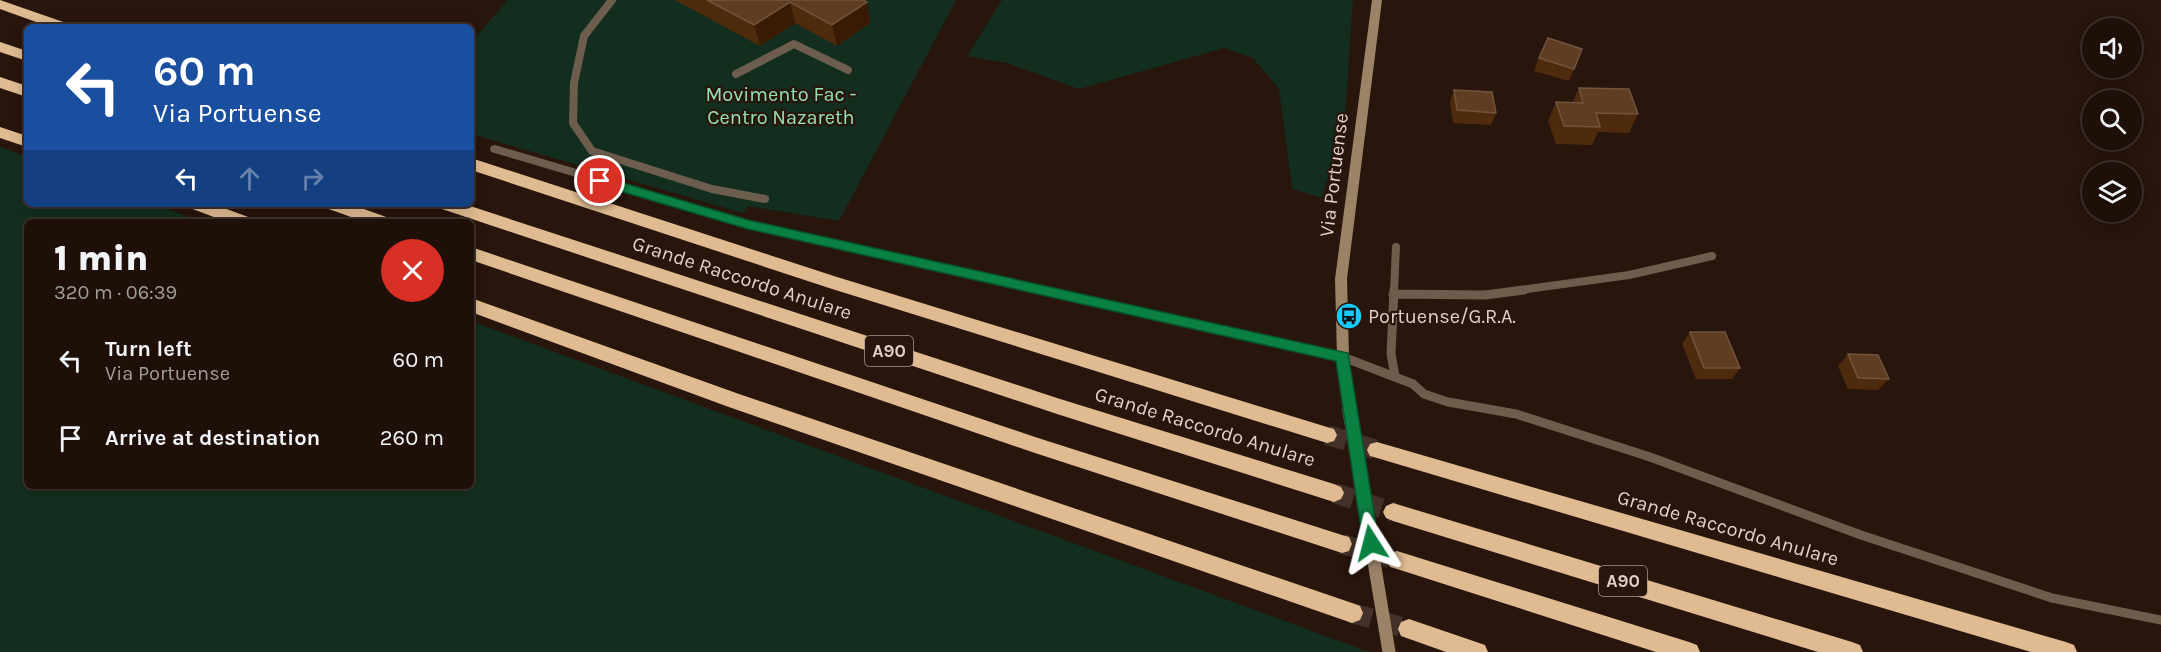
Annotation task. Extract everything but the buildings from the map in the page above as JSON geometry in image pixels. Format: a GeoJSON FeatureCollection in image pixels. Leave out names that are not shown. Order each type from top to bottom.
{"type":"FeatureCollection","features":[{"type":"Feature","properties":{"kind":"highway"},"geometry":{"type":"LineString","coordinates":[[0,4],[56,24]]}},
{"type":"Feature","properties":{"kind":"highway"},"geometry":{"type":"LineString","coordinates":[[0,47],[24,55]]}},
{"type":"Feature","properties":{"kind":"highway"},"geometry":{"type":"LineString","coordinates":[[0,82],[24,91]]}},
{"type":"Feature","properties":{"kind":"highway"},"geometry":{"type":"LineString","coordinates":[[0,132],[24,141]]}},
{"type":"Feature","properties":{"kind":"highway","name":"Grande Raccordo Anulare"},"geometry":{"type":"LineString","coordinates":[[474,165],[835,283],[1327,435]]}},
{"type":"Feature","properties":{"kind":"highway"},"geometry":{"type":"LineString","coordinates":[[204,207],[237,219]]}},
{"type":"Feature","properties":{"kind":"highway"},"geometry":{"type":"LineString","coordinates":[[340,207],[374,219]]}},
{"type":"Feature","properties":{"kind":"highway","name":"Grande Raccordo Anulare"},"geometry":{"type":"LineString","coordinates":[[454,207],[1046,402],[1334,492]]}},
{"type":"Feature","properties":{"kind":"highway","name":"A90"},"geometry":{"type":"LineString","coordinates":[[474,253],[1012,437],[1342,544]]}},
{"type":"Feature","properties":{"kind":"highway"},"geometry":{"type":"LineString","coordinates":[[474,306],[734,400],[1352,613]]}},
{"type":"Feature","properties":{"kind":"highway","name":"Grande Raccordo Anulare"},"geometry":{"type":"LineString","coordinates":[[1377,450],[2066,652]]}},
{"type":"Feature","properties":{"kind":"highway","name":"A90"},"geometry":{"type":"LineString","coordinates":[[1393,512],[1852,652]]}},
{"type":"Feature","properties":{"kind":"highway","name":"A90"},"geometry":{"type":"LineString","coordinates":[[1397,560],[1689,652]]}},
{"type":"Feature","properties":{"kind":"highway"},"geometry":{"type":"LineString","coordinates":[[1409,629],[1477,652]]}},
{"type":"Feature","properties":{"kind":"main road","name":"Via Portuense"},"geometry":{"type":"LineString","coordinates":[[1377,0],[1343,258],[1340,312],[1349,411],[1389,652]]}},
{"type":"Feature","properties":{"kind":"street"},"geometry":{"type":"LineString","coordinates":[[495,150],[748,224],[1343,357]]}},
{"type":"Feature","properties":{"kind":"lane"},"geometry":{"type":"LineString","coordinates":[[612,0],[584,36],[574,83],[573,123],[592,151],[712,189],[765,200]]}},
{"type":"Feature","properties":{"kind":"lane"},"geometry":{"type":"LineString","coordinates":[[736,74],[794,44],[848,70]]}},
{"type":"Feature","properties":{"kind":"lane"},"geometry":{"type":"LineString","coordinates":[[1395,376],[1391,354],[1396,247]]}},
{"type":"Feature","properties":{"kind":"lane"},"geometry":{"type":"LineString","coordinates":[[1393,294],[1485,295],[1629,275],[1712,256]]}},
{"type":"Feature","properties":{"kind":"lane"},"geometry":{"type":"LineString","coordinates":[[1343,357],[1413,384],[1424,394],[1448,402],[1516,414],[1628,450],[1861,535],[2052,598],[2161,620]]}},
{"type":"Feature","properties":{"kind":"green space","name":"Movimento Fac - Centro Nazareth"},"geometry":{"type":"Polygon","coordinates":[[[508,0],[956,0],[839,221],[748,206],[743,213],[474,135],[474,39],[508,0]]]}},
{"type":"Feature","properties":{"kind":"green space"},"geometry":{"type":"Polygon","coordinates":[[[1002,0],[1353,0],[1345,116],[1322,198],[1292,189],[1279,89],[1253,58],[1224,48],[1079,89],[1007,63],[967,56],[1002,0]]]}},
{"type":"Feature","properties":{"kind":"green space"},"geometry":{"type":"Polygon","coordinates":[[[0,147],[24,156],[24,207],[162,207],[195,219],[24,219],[24,489],[474,489],[474,322],[1369,652],[0,652],[0,147]]]}},
{"type":"Feature","properties":{"kind":"tunnel"},"geometry":{"type":"LineString","coordinates":[[1327,435],[1377,450]]}},
{"type":"Feature","properties":{"kind":"tunnel"},"geometry":{"type":"LineString","coordinates":[[1334,493],[1393,512]]}},
{"type":"Feature","properties":{"kind":"tunnel"},"geometry":{"type":"LineString","coordinates":[[1342,544],[1397,560]]}},
{"type":"Feature","properties":{"kind":"tunnel"},"geometry":{"type":"LineString","coordinates":[[1352,613],[1409,629]]}},
{"type":"Feature","properties":{"kind":"place","name":"Portuense/G.R.A."},"geometry":{"type":"Point","coordinates":[1349,316]}},
{"type":"Feature","properties":{"kind":"route"},"geometry":{"type":"LineString","coordinates":[[600,181],[748,224],[1343,357],[1349,411],[1371,543]]}}]}
